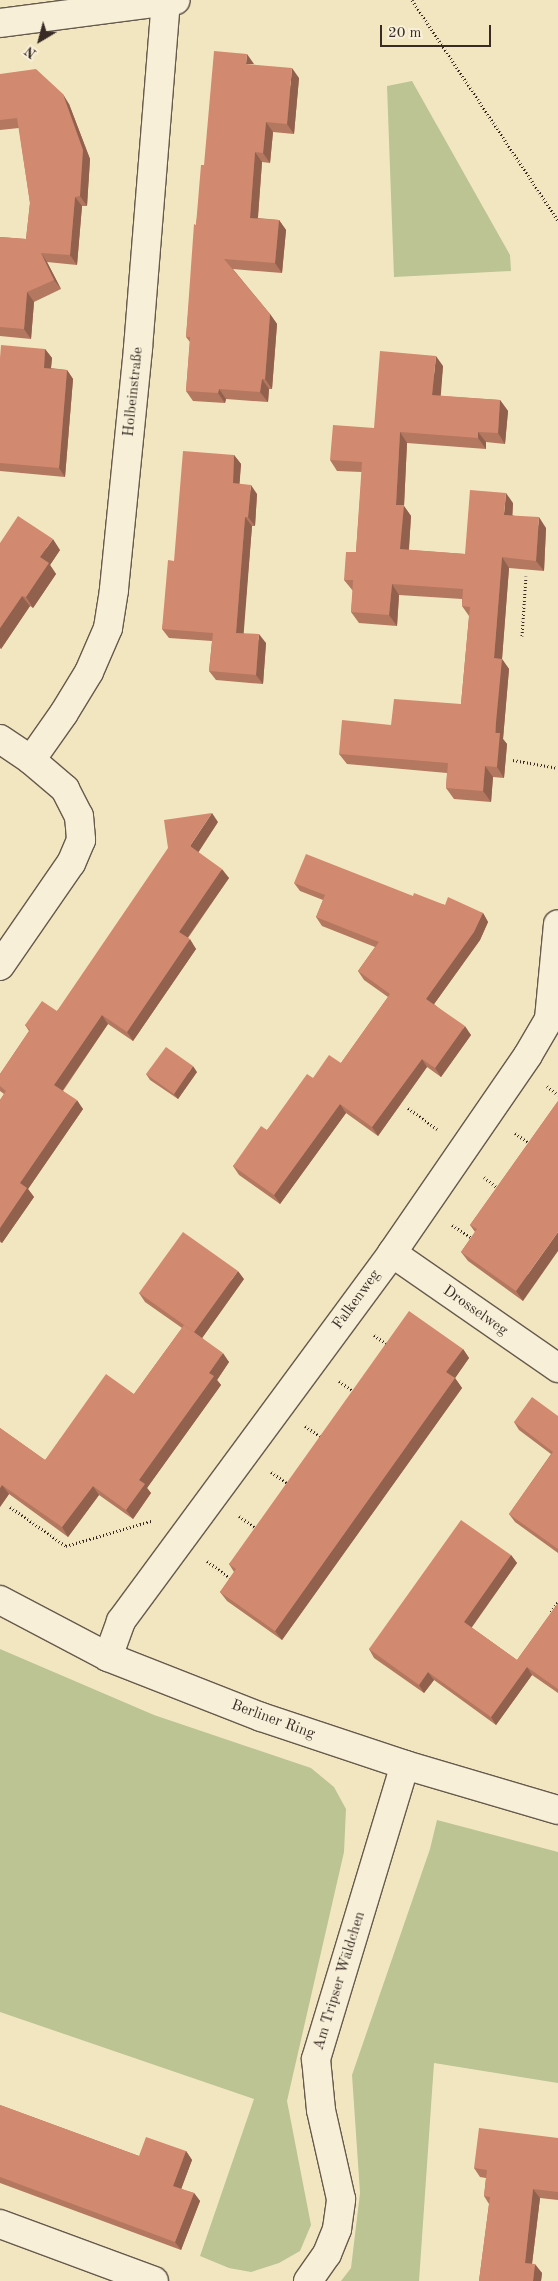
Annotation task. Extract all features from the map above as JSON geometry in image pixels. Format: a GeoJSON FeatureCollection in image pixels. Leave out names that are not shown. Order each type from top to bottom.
{"type":"FeatureCollection","features":[{"type":"Feature","properties":{"kind":"street"},"geometry":{"type":"LineString","coordinates":[[0,23],[171,1]]}},
{"type":"Feature","properties":{"kind":"street","name":"Holbeinstraße"},"geometry":{"type":"LineString","coordinates":[[31,760],[64,714],[89,672],[108,628],[114,589],[171,1]]}},
{"type":"Feature","properties":{"kind":"street"},"geometry":{"type":"LineString","coordinates":[[0,739],[31,760],[65,789],[79,816],[81,840],[71,863],[0,966]]}},
{"type":"Feature","properties":{"kind":"street","name":"Falkenweg"},"geometry":{"type":"LineString","coordinates":[[108,1657],[121,1621],[392,1253],[524,1061],[554,1021],[558,924]]}},
{"type":"Feature","properties":{"kind":"street","name":"Drosselweg"},"geometry":{"type":"LineString","coordinates":[[392,1253],[558,1368]]}},
{"type":"Feature","properties":{"kind":"street","name":"Berliner Ring"},"geometry":{"type":"LineString","coordinates":[[0,1600],[108,1657],[261,1717],[405,1765],[558,1810]]}},
{"type":"Feature","properties":{"kind":"street","name":"Am Tripser Wäldchen"},"geometry":{"type":"LineString","coordinates":[[308,2281],[327,2254],[337,2229],[341,2199],[322,2110],[316,2059],[405,1765]]}},
{"type":"Feature","properties":{"kind":"street"},"geometry":{"type":"LineString","coordinates":[[0,2224],[154,2281]]}},
{"type":"Feature","properties":{"kind":"path"},"geometry":{"type":"LineString","coordinates":[[412,0],[558,221]]}},
{"type":"Feature","properties":{"kind":"path"},"geometry":{"type":"LineString","coordinates":[[522,636],[526,576]]}},
{"type":"Feature","properties":{"kind":"path"},"geometry":{"type":"LineString","coordinates":[[513,760],[558,768]]}},
{"type":"Feature","properties":{"kind":"path"},"geometry":{"type":"LineString","coordinates":[[10,1507],[66,1546],[152,1521]]}},
{"type":"Feature","properties":{"kind":"path"},"geometry":{"type":"LineString","coordinates":[[551,1612],[558,1602]]}},
{"type":"Feature","properties":{"kind":"green space"},"geometry":{"type":"Polygon","coordinates":[[[412,81],[510,255],[511,271],[394,277],[387,86],[412,81]]]}},
{"type":"Feature","properties":{"kind":"green space"},"geometry":{"type":"Polygon","coordinates":[[[0,1649],[154,1715],[311,1768],[334,1787],[346,1809],[344,1852],[287,2101],[311,2225],[300,2251],[279,2263],[251,2272],[229,2268],[200,2256],[254,2099],[0,2012],[0,1649]]]}},
{"type":"Feature","properties":{"kind":"green space"},"geometry":{"type":"Polygon","coordinates":[[[437,1820],[558,1852],[558,2083],[434,2063],[419,2281],[341,2281],[351,2268],[360,2193],[352,2075],[430,1849],[437,1820]]]}},
{"type":"Feature","properties":{"kind":"building"},"geometry":{"type":"Polygon","coordinates":[[[214,51],[247,54],[246,64],[292,68],[287,124],[266,122],[263,153],[255,152],[250,218],[279,220],[275,263],[224,259],[270,314],[265,379],[262,379],[260,392],[219,389],[218,393],[186,391],[190,337],[186,337],[194,224],[196,225],[201,165],[204,165],[214,51]]]}},
{"type":"Feature","properties":{"kind":"building"},"geometry":{"type":"Polygon","coordinates":[[[36,69],[63,94],[83,150],[80,196],[75,197],[70,255],[41,253],[54,280],[27,292],[24,329],[0,327],[0,237],[26,239],[30,203],[17,118],[0,120],[0,74],[36,69]]]}},
{"type":"Feature","properties":{"kind":"building"},"geometry":{"type":"Polygon","coordinates":[[[1,345],[45,349],[44,368],[67,370],[59,468],[0,463],[1,345]]]}},
{"type":"Feature","properties":{"kind":"building"},"geometry":{"type":"Polygon","coordinates":[[[380,351],[436,356],[432,395],[500,400],[498,433],[478,432],[478,438],[400,432],[396,505],[404,505],[400,549],[465,554],[470,490],[506,493],[504,515],[539,517],[536,561],[502,557],[494,658],[502,659],[495,733],[500,733],[497,767],[485,766],[483,791],[446,788],[448,763],[339,754],[342,720],[391,725],[394,699],[461,704],[470,607],[462,606],[463,589],[392,584],[389,615],[351,612],[353,580],[344,580],[346,552],[356,552],[362,462],[330,460],[333,425],[374,428],[380,351]]]}},
{"type":"Feature","properties":{"kind":"building"},"geometry":{"type":"Polygon","coordinates":[[[183,451],[234,455],[233,483],[251,485],[248,517],[245,517],[236,633],[259,634],[256,675],[209,671],[213,633],[162,629],[168,560],[174,561],[183,451]]]}},
{"type":"Feature","properties":{"kind":"building"},"geometry":{"type":"Polygon","coordinates":[[[18,516],[53,539],[40,557],[49,563],[26,597],[22,596],[0,628],[0,543],[18,516]]]}},
{"type":"Feature","properties":{"kind":"building"},"geometry":{"type":"Polygon","coordinates":[[[212,813],[190,846],[222,869],[179,932],[190,939],[127,1032],[102,1015],[54,1085],[77,1100],[20,1183],[27,1188],[0,1228],[0,1100],[6,1091],[0,1086],[0,1074],[30,1030],[25,1025],[42,1001],[57,1011],[168,848],[164,820],[212,813]]]}},
{"type":"Feature","properties":{"kind":"building"},"geometry":{"type":"Polygon","coordinates":[[[306,854],[413,896],[414,893],[445,905],[448,897],[483,913],[474,932],[426,999],[465,1026],[435,1068],[422,1059],[372,1127],[340,1104],[274,1195],[233,1166],[261,1126],[267,1130],[307,1074],[313,1078],[329,1055],[341,1063],[390,994],[358,971],[379,942],[316,917],[325,895],[294,883],[306,854]]]}},
{"type":"Feature","properties":{"kind":"building"},"geometry":{"type":"Polygon","coordinates":[[[166,1047],[193,1066],[174,1094],[146,1074],[166,1047]]]}},
{"type":"Feature","properties":{"kind":"building"},"geometry":{"type":"Polygon","coordinates":[[[558,1101],[558,1232],[516,1291],[461,1252],[477,1229],[470,1225],[558,1101]]]}},
{"type":"Feature","properties":{"kind":"building"},"geometry":{"type":"Polygon","coordinates":[[[183,1232],[238,1271],[194,1332],[139,1293],[183,1232]]]}},
{"type":"Feature","properties":{"kind":"building"},"geometry":{"type":"Polygon","coordinates":[[[409,1311],[463,1349],[446,1372],[455,1378],[275,1631],[220,1592],[236,1569],[229,1564],[409,1311]]]}},
{"type":"Feature","properties":{"kind":"building"},"geometry":{"type":"Polygon","coordinates":[[[184,1325],[223,1353],[209,1373],[214,1376],[139,1480],[145,1484],[126,1510],[93,1486],[62,1527],[2,1485],[0,1488],[0,1428],[45,1460],[106,1374],[134,1394],[184,1325]]]}},
{"type":"Feature","properties":{"kind":"building"},"geometry":{"type":"Polygon","coordinates":[[[532,1397],[558,1416],[558,1549],[509,1514],[553,1452],[514,1422],[532,1397]]]}},
{"type":"Feature","properties":{"kind":"building"},"geometry":{"type":"Polygon","coordinates":[[[461,1520],[511,1555],[464,1622],[517,1660],[558,1603],[558,1689],[520,1662],[527,1667],[491,1717],[428,1672],[419,1685],[369,1649],[461,1520]]]}},
{"type":"Feature","properties":{"kind":"building"},"geometry":{"type":"Polygon","coordinates":[[[0,2105],[139,2156],[146,2137],[186,2151],[173,2186],[194,2193],[175,2242],[0,2177],[0,2105]]]}},
{"type":"Feature","properties":{"kind":"building"},"geometry":{"type":"Polygon","coordinates":[[[479,2128],[558,2138],[558,2192],[533,2189],[525,2263],[535,2264],[533,2281],[479,2281],[490,2197],[484,2196],[487,2170],[474,2168],[479,2128]]]}}]}
